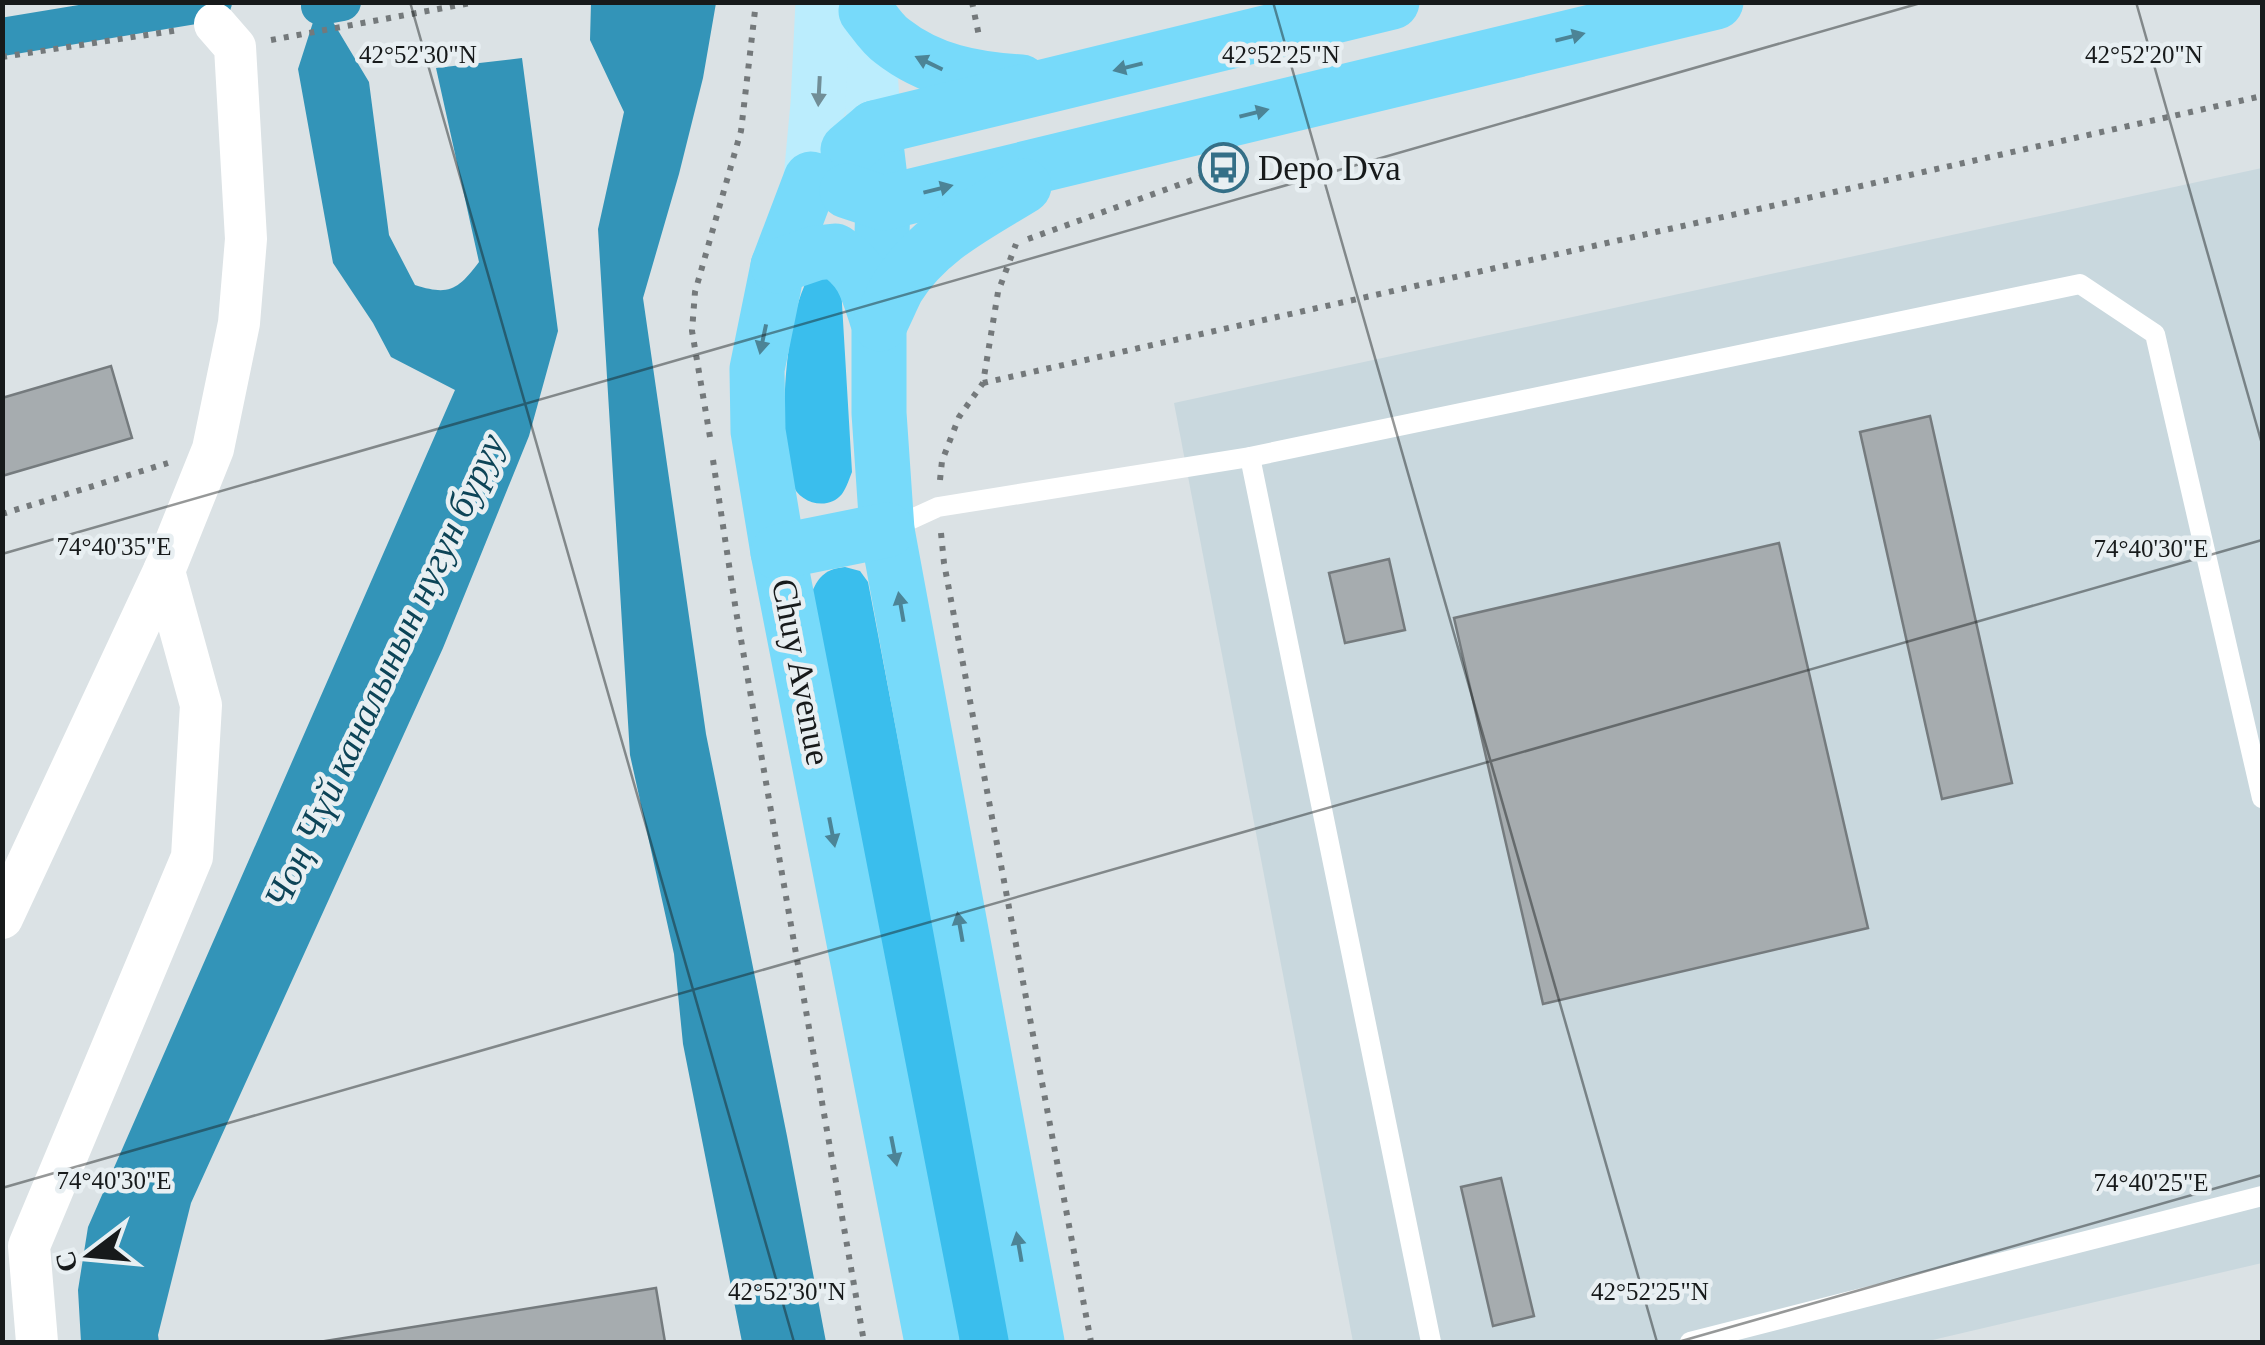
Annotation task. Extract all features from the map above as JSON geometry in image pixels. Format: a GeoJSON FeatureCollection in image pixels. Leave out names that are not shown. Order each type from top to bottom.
{"type":"FeatureCollection","features":[{"type":"Feature","properties":{"kind":"main road"},"geometry":{"type":"LineString","coordinates":[[811,180],[874,128],[1392,2]]}},
{"type":"Feature","properties":{"kind":"main road"},"geometry":{"type":"LineString","coordinates":[[811,180],[883,203],[1716,2]]}},
{"type":"Feature","properties":{"kind":"main road"},"geometry":{"type":"LineString","coordinates":[[851,5],[889,40],[920,60],[951,73],[986,80],[1059,84]]}},
{"type":"Feature","properties":{"kind":"main road"},"geometry":{"type":"LineString","coordinates":[[851,5],[874,128],[883,203],[880,413],[887,530],[1036,1342]]}},
{"type":"Feature","properties":{"kind":"main road","name":"Chuy Avenue"},"geometry":{"type":"LineString","coordinates":[[851,5],[820,85],[811,180],[778,266],[757,369],[758,430],[778,552],[932,1342]]}},
{"type":"Feature","properties":{"kind":"main road"},"geometry":{"type":"LineString","coordinates":[[879,326],[898,287],[938,240],[1073,157]]}},
{"type":"Feature","properties":{"kind":"main road"},"geometry":{"type":"LineString","coordinates":[[778,266],[816,253],[836,251],[853,262],[866,284],[879,326]]}},
{"type":"Feature","properties":{"kind":"main road"},"geometry":{"type":"LineString","coordinates":[[778,552],[887,530]]}},
{"type":"Feature","properties":{"kind":"street"},"geometry":{"type":"LineString","coordinates":[[2,918],[164,571],[213,449],[238,323],[246,239],[225,36]]}},
{"type":"Feature","properties":{"kind":"street"},"geometry":{"type":"LineString","coordinates":[[37,1342],[29,1246],[192,857],[201,704],[164,571]]}},
{"type":"Feature","properties":{"kind":"lane"},"geometry":{"type":"LineString","coordinates":[[887,530],[938,507],[1250,457],[2080,284],[2155,334],[2262,798]]}},
{"type":"Feature","properties":{"kind":"lane"},"geometry":{"type":"LineString","coordinates":[[1250,457],[1431,1342]]}},
{"type":"Feature","properties":{"kind":"lane"},"geometry":{"type":"LineString","coordinates":[[1690,1342],[2262,1196]]}},
{"type":"Feature","properties":{"kind":"path"},"geometry":{"type":"LineString","coordinates":[[2,57],[225,36],[476,2]]}},
{"type":"Feature","properties":{"kind":"path"},"geometry":{"type":"LineString","coordinates":[[972,2],[981,48]]}},
{"type":"Feature","properties":{"kind":"path"},"geometry":{"type":"LineString","coordinates":[[983,382],[2262,96]]}},
{"type":"Feature","properties":{"kind":"path"},"geometry":{"type":"LineString","coordinates":[[1091,1342],[944,563],[938,507],[942,460],[959,417],[983,382],[998,292],[1016,244],[1224,168]]}},
{"type":"Feature","properties":{"kind":"path"},"geometry":{"type":"LineString","coordinates":[[2,514],[213,449]]}},
{"type":"Feature","properties":{"kind":"shaded area"},"geometry":{"type":"Polygon","coordinates":[[[2262,168],[2262,1263],[1924,1342],[1353,1342],[1174,403],[2262,168]]]}},
{"type":"Feature","properties":{"kind":"shaded area"},"geometry":{"type":"Polygon","coordinates":[[[815,269],[841,287],[852,472],[842,494],[822,504],[801,496],[792,483],[785,436],[790,340],[804,286],[815,269]]]}},
{"type":"Feature","properties":{"kind":"shaded area"},"geometry":{"type":"Polygon","coordinates":[[[845,567],[860,571],[868,582],[1013,1342],[956,1342],[812,592],[824,574],[845,567]]]}},
{"type":"Feature","properties":{"kind":"water","name":"Чоң Чүй каналынын нугун буруу"},"geometry":{"type":"Polygon","coordinates":[[[313,3],[327,3],[327,12],[369,82],[389,235],[415,285],[436,290],[452,288],[479,262],[436,68],[522,58],[558,331],[529,436],[443,648],[191,1203],[159,1342],[81,1342],[78,1290],[88,1227],[455,390],[391,357],[333,263],[298,69],[315,16],[313,3]]]}},
{"type":"Feature","properties":{"kind":"water"},"geometry":{"type":"Polygon","coordinates":[[[591,3],[716,3],[703,78],[643,298],[706,734],[826,1342],[742,1342],[683,1044],[674,954],[630,755],[598,229],[624,112],[590,40],[591,3]]]}},
{"type":"Feature","properties":{"kind":"building"},"geometry":{"type":"Polygon","coordinates":[[[111,366],[132,438],[2,476],[2,398],[111,366]]]}},
{"type":"Feature","properties":{"kind":"building"},"geometry":{"type":"Polygon","coordinates":[[[1930,416],[2012,783],[1942,799],[1860,432],[1930,416]]]}},
{"type":"Feature","properties":{"kind":"building"},"geometry":{"type":"Polygon","coordinates":[[[1779,543],[1868,928],[1543,1004],[1454,618],[1779,543]]]}},
{"type":"Feature","properties":{"kind":"building"},"geometry":{"type":"Polygon","coordinates":[[[1389,559],[1405,630],[1345,643],[1329,573],[1389,559]]]}},
{"type":"Feature","properties":{"kind":"building"},"geometry":{"type":"Polygon","coordinates":[[[1501,1178],[1534,1316],[1493,1326],[1461,1187],[1501,1178]]]}},
{"type":"Feature","properties":{"kind":"building"},"geometry":{"type":"Polygon","coordinates":[[[656,1288],[665,1342],[319,1342],[656,1288]]]}},
{"type":"Feature","properties":{"kind":"waterway"},"geometry":{"type":"LineString","coordinates":[[2,37],[213,2]]}},
{"type":"Feature","properties":{"kind":"waterway"},"geometry":{"type":"LineString","coordinates":[[320,6],[342,2]]}},
{"type":"Feature","properties":{"kind":"place","name":"Depo Dva"},"geometry":{"type":"Point","coordinates":[1223,168]}}]}
